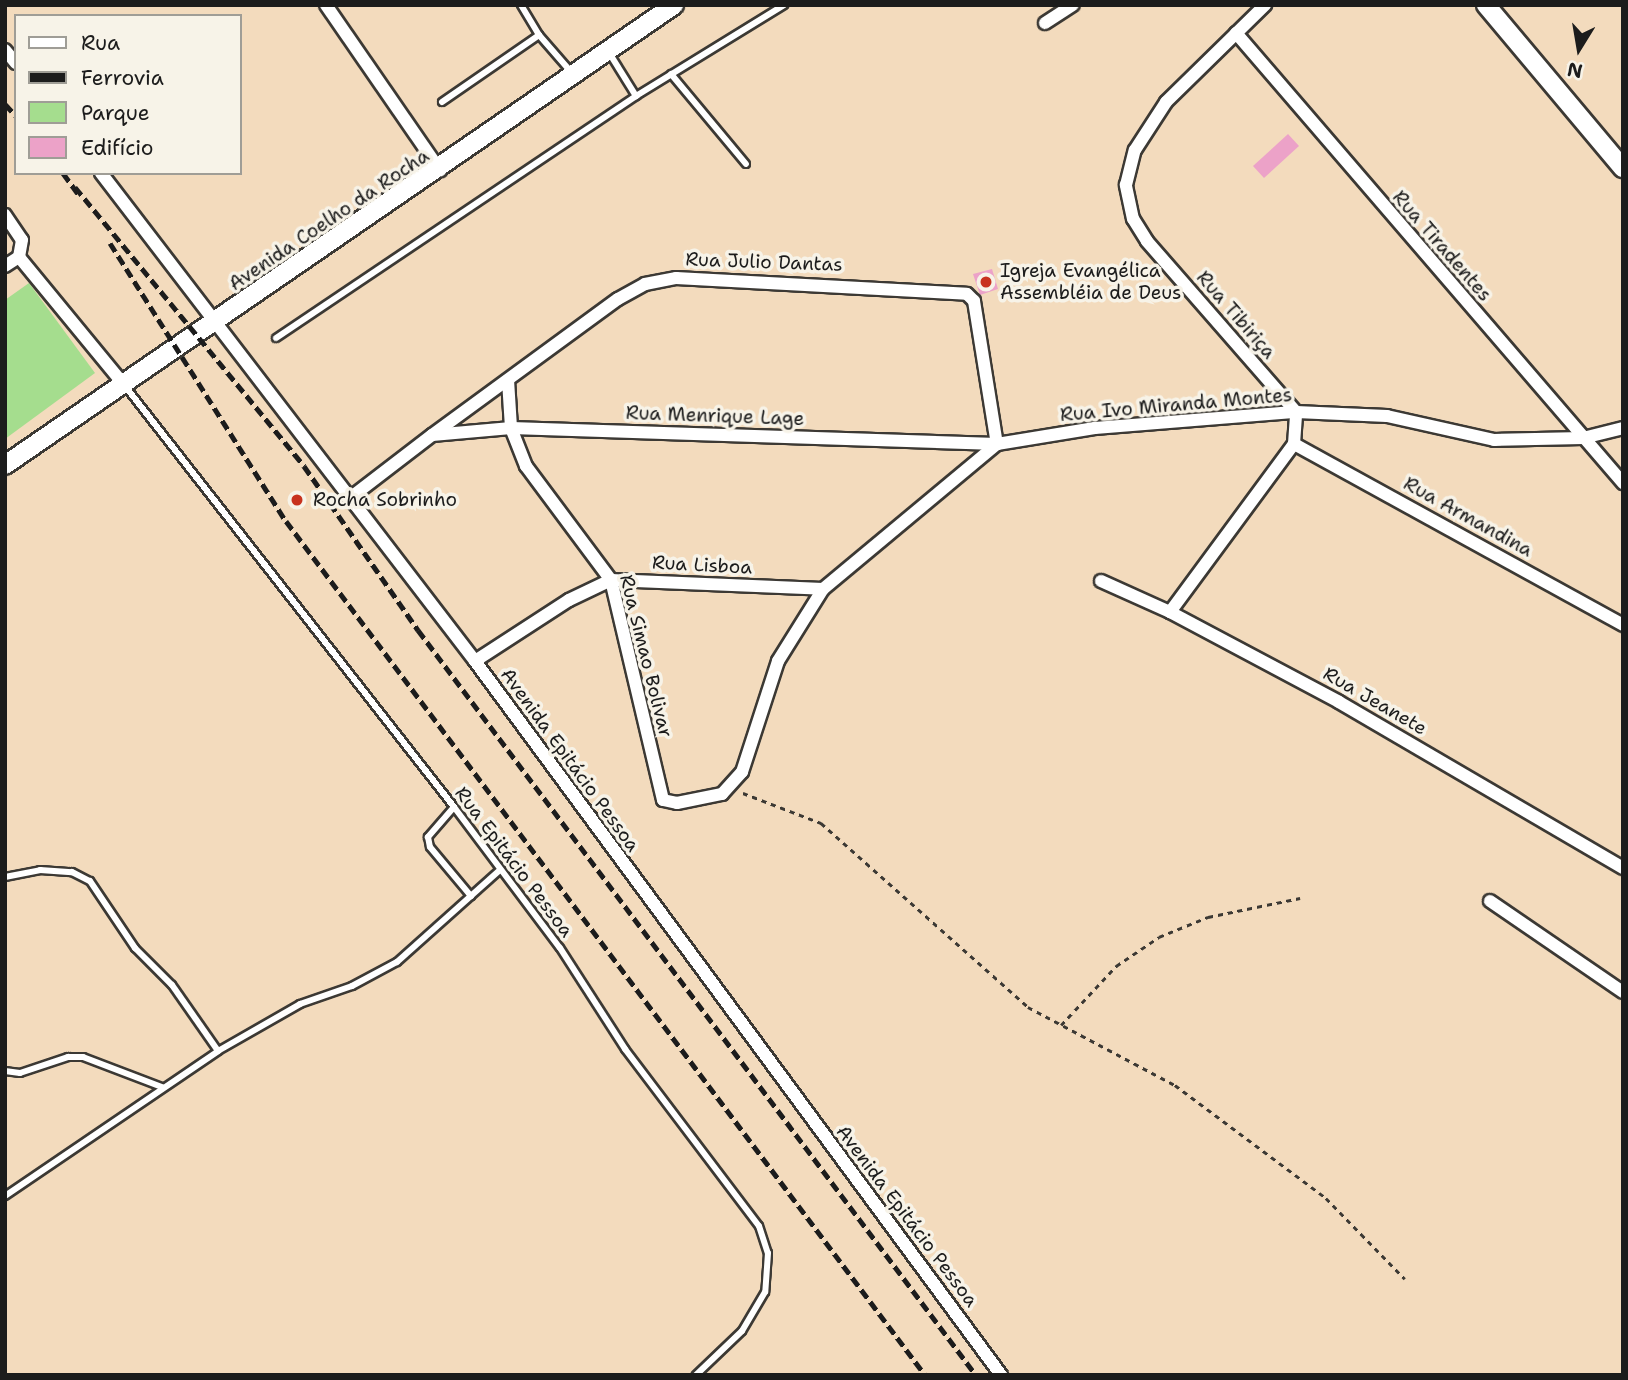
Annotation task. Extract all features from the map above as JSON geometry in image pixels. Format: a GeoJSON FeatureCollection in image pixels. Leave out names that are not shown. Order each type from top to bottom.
{"type":"FeatureCollection","features":[{"type":"Feature","properties":{"kind":"main road"},"geometry":{"type":"LineString","coordinates":[[1486,5],[1623,168]]}},
{"type":"Feature","properties":{"kind":"main road","name":"Avenida Coelho da Rocha"},"geometry":{"type":"LineString","coordinates":[[5,465],[125,387],[610,54],[668,7]]}},
{"type":"Feature","properties":{"kind":"street"},"geometry":{"type":"LineString","coordinates":[[326,5],[440,170]]}},
{"type":"Feature","properties":{"kind":"street"},"geometry":{"type":"LineString","coordinates":[[1045,23],[1073,5]]}},
{"type":"Feature","properties":{"kind":"street","name":"Rua Tibiriça"},"geometry":{"type":"LineString","coordinates":[[1258,7],[1236,33],[1166,102],[1146,131],[1131,163],[1127,200],[1147,240],[1296,412]]}},
{"type":"Feature","properties":{"kind":"street","name":"Rua Tiradentes"},"geometry":{"type":"LineString","coordinates":[[1236,33],[1623,483]]}},
{"type":"Feature","properties":{"kind":"street","name":"Avenida Epitácio Pessoa"},"geometry":{"type":"LineString","coordinates":[[103,175],[475,661],[1001,1375]]}},
{"type":"Feature","properties":{"kind":"street"},"geometry":{"type":"LineString","coordinates":[[5,215],[22,240],[19,257],[5,266]]}},
{"type":"Feature","properties":{"kind":"street"},"geometry":{"type":"LineString","coordinates":[[19,257],[125,387]]}},
{"type":"Feature","properties":{"kind":"street","name":"Rua Julio Dantas"},"geometry":{"type":"LineString","coordinates":[[350,498],[432,435],[645,284],[709,277],[958,291],[974,302],[997,443]]}},
{"type":"Feature","properties":{"kind":"street","name":"Rua Simao Bolivar"},"geometry":{"type":"LineString","coordinates":[[508,380],[511,428],[526,466],[611,580],[663,800],[686,803],[730,788]]}},
{"type":"Feature","properties":{"kind":"street"},"geometry":{"type":"LineString","coordinates":[[1170,612],[1294,444],[1296,412]]}},
{"type":"Feature","properties":{"kind":"street","name":"Rua Ivo Miranda Montes"},"geometry":{"type":"LineString","coordinates":[[997,443],[1095,428],[1296,412],[1387,416],[1494,440],[1583,438],[1623,428]]}},
{"type":"Feature","properties":{"kind":"street","name":"Rua Menrique Lage"},"geometry":{"type":"LineString","coordinates":[[432,435],[511,428],[997,443]]}},
{"type":"Feature","properties":{"kind":"street"},"geometry":{"type":"LineString","coordinates":[[730,788],[750,754],[778,661],[823,589],[997,443]]}},
{"type":"Feature","properties":{"kind":"street","name":"Rua Armandina"},"geometry":{"type":"LineString","coordinates":[[1294,444],[1623,625]]}},
{"type":"Feature","properties":{"kind":"street","name":"Rua Lisboa"},"geometry":{"type":"LineString","coordinates":[[475,661],[569,600],[611,580],[823,589]]}},
{"type":"Feature","properties":{"kind":"street","name":"Rua Jeanete"},"geometry":{"type":"LineString","coordinates":[[1101,581],[1170,612],[1339,702],[1623,868]]}},
{"type":"Feature","properties":{"kind":"street"},"geometry":{"type":"LineString","coordinates":[[1490,901],[1623,992]]}},
{"type":"Feature","properties":{"kind":"lane"},"geometry":{"type":"LineString","coordinates":[[521,5],[539,35],[575,77]]}},
{"type":"Feature","properties":{"kind":"lane"},"geometry":{"type":"LineString","coordinates":[[276,338],[636,96],[784,5]]}},
{"type":"Feature","properties":{"kind":"lane"},"geometry":{"type":"LineString","coordinates":[[442,102],[539,35]]}},
{"type":"Feature","properties":{"kind":"lane"},"geometry":{"type":"LineString","coordinates":[[610,54],[636,96]]}},
{"type":"Feature","properties":{"kind":"lane"},"geometry":{"type":"LineString","coordinates":[[671,74],[746,164]]}},
{"type":"Feature","properties":{"kind":"lane","name":"Rua Epitácio Pessoa"},"geometry":{"type":"LineString","coordinates":[[125,387],[454,807],[560,948],[618,1039],[759,1226],[768,1253],[765,1292],[742,1331],[696,1375]]}},
{"type":"Feature","properties":{"kind":"lane"},"geometry":{"type":"LineString","coordinates":[[454,807],[428,837],[430,847],[471,896]]}},
{"type":"Feature","properties":{"kind":"lane"},"geometry":{"type":"LineString","coordinates":[[5,877],[40,870],[72,872],[90,881],[135,948],[172,985],[218,1051]]}},
{"type":"Feature","properties":{"kind":"lane"},"geometry":{"type":"LineString","coordinates":[[5,1196],[218,1051],[300,1004],[376,975],[500,870]]}},
{"type":"Feature","properties":{"kind":"lane"},"geometry":{"type":"LineString","coordinates":[[5,1071],[20,1073],[68,1057],[83,1057],[162,1087]]}},
{"type":"Feature","properties":{"kind":"path"},"geometry":{"type":"LineString","coordinates":[[730,788],[821,823],[1008,990],[1061,1025],[1175,1085],[1326,1198],[1405,1279]]}},
{"type":"Feature","properties":{"kind":"path"},"geometry":{"type":"LineString","coordinates":[[1061,1025],[1116,966],[1159,937],[1208,917],[1300,898]]}},
{"type":"Feature","properties":{"kind":"green space"},"geometry":{"type":"Polygon","coordinates":[[[29,283],[95,373],[5,439],[5,300],[29,283]]]}},
{"type":"Feature","properties":{"kind":"building"},"geometry":{"type":"Polygon","coordinates":[[[1288,134],[1299,146],[1264,178],[1253,166],[1288,134]]]}},
{"type":"Feature","properties":{"kind":"building","name":"Igreja Evangélica Assembléia de Deus"},"geometry":{"type":"Polygon","coordinates":[[[992,269],[998,289],[980,295],[973,274],[992,269]]]}},
{"type":"Feature","properties":{"kind":"railway"},"geometry":{"type":"LineString","coordinates":[[5,104],[14,114]]}},
{"type":"Feature","properties":{"kind":"railway"},"geometry":{"type":"LineString","coordinates":[[64,175],[80,196]]}},
{"type":"Feature","properties":{"kind":"railway"},"geometry":{"type":"LineString","coordinates":[[75,187],[304,466],[418,630],[976,1375]]}},
{"type":"Feature","properties":{"kind":"railway"},"geometry":{"type":"LineString","coordinates":[[110,243],[286,521],[925,1375]]}},
{"type":"Feature","properties":{"kind":"place","name":"Igreja Evangélica Assembléia de Deus"},"geometry":{"type":"Point","coordinates":[986,282]}},
{"type":"Feature","properties":{"kind":"place","name":"Rocha Sobrinho"},"geometry":{"type":"Point","coordinates":[297,500]}}]}
